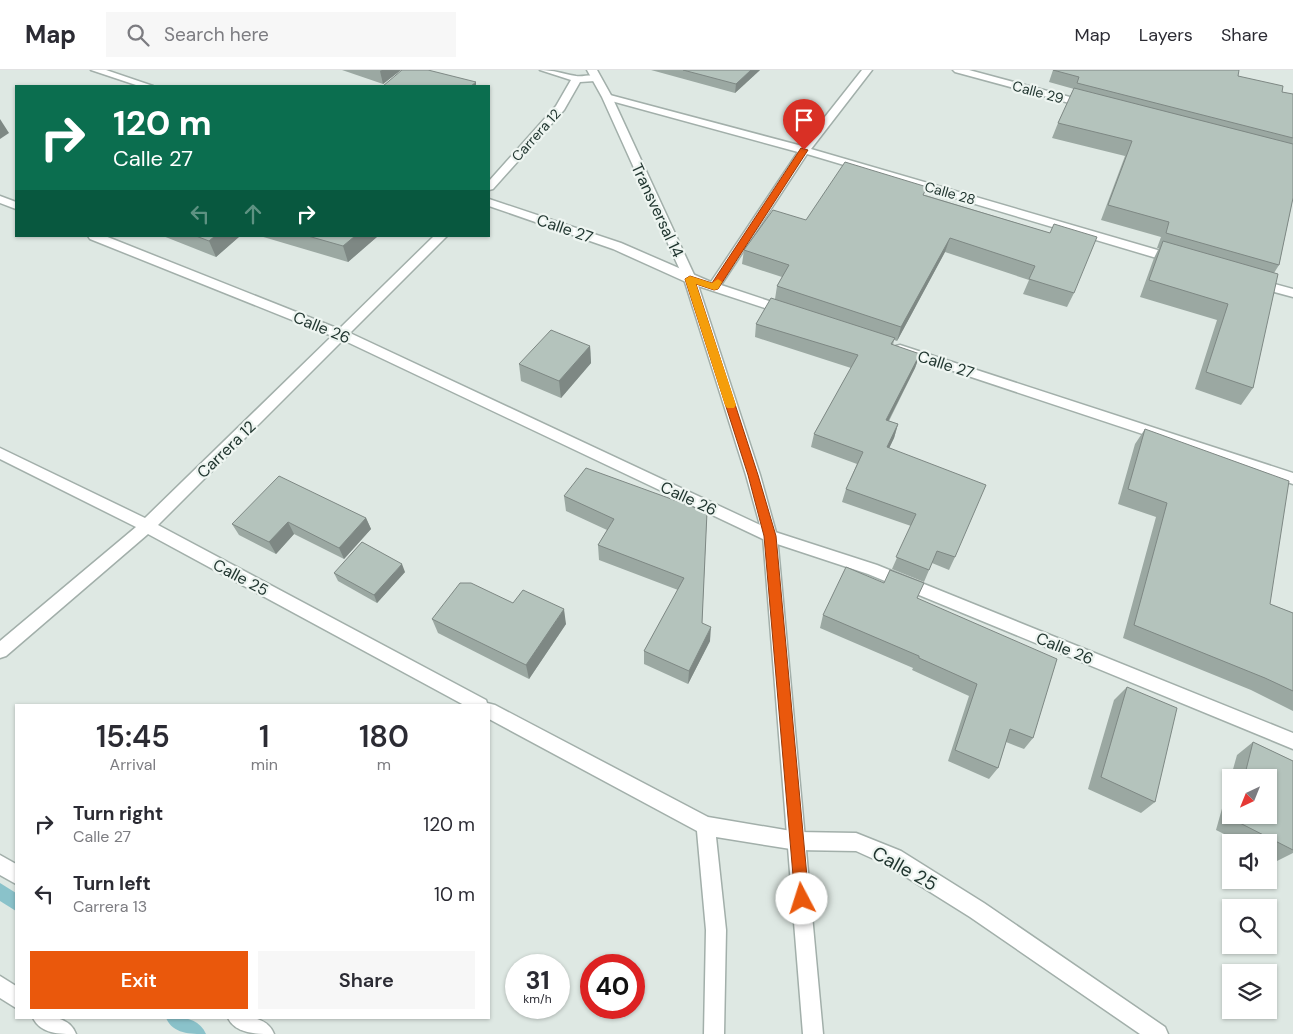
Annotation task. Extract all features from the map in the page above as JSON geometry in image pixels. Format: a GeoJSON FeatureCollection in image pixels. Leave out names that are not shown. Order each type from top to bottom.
{"type":"FeatureCollection","features":[{"type":"Feature","properties":{"kind":"street"},"geometry":{"type":"LineString","coordinates":[[96,70],[145,85]]}},
{"type":"Feature","properties":{"kind":"street"},"geometry":{"type":"LineString","coordinates":[[545,70],[577,79],[593,74]]}},
{"type":"Feature","properties":{"kind":"street"},"geometry":{"type":"LineString","coordinates":[[714,287],[804,150],[867,70]]}},
{"type":"Feature","properties":{"kind":"street","name":"Calle 29"},"geometry":{"type":"LineString","coordinates":[[958,70],[1095,106]]}},
{"type":"Feature","properties":{"kind":"street","name":"Transversal 14"},"geometry":{"type":"LineString","coordinates":[[593,74],[606,97],[690,279],[753,475],[770,536],[813,1034]]}},
{"type":"Feature","properties":{"kind":"street","name":"Carrera 12"},"geometry":{"type":"LineString","coordinates":[[490,186],[560,108],[570,95],[577,79]]}},
{"type":"Feature","properties":{"kind":"street","name":"Calle 28"},"geometry":{"type":"LineString","coordinates":[[606,97],[804,150],[1188,262]]}},
{"type":"Feature","properties":{"kind":"street"},"geometry":{"type":"LineString","coordinates":[[0,199],[15,206]]}},
{"type":"Feature","properties":{"kind":"street","name":"Calle 27"},"geometry":{"type":"LineString","coordinates":[[490,202],[616,246],[690,279],[800,315]]}},
{"type":"Feature","properties":{"kind":"street","name":"Calle 26"},"geometry":{"type":"LineString","coordinates":[[97,237],[343,335],[770,536],[872,569],[1293,741]]}},
{"type":"Feature","properties":{"kind":"street","name":"Carrera 12"},"geometry":{"type":"LineString","coordinates":[[0,651],[147,526],[343,335],[440,237]]}},
{"type":"Feature","properties":{"kind":"street"},"geometry":{"type":"LineString","coordinates":[[1245,279],[1293,293]]}},
{"type":"Feature","properties":{"kind":"street","name":"Calle 27"},"geometry":{"type":"LineString","coordinates":[[885,344],[1293,478]]}},
{"type":"Feature","properties":{"kind":"street","name":"Calle 25"},"geometry":{"type":"LineString","coordinates":[[0,453],[147,526],[478,704]]}},
{"type":"Feature","properties":{"kind":"street","name":"Calle 25"},"geometry":{"type":"LineString","coordinates":[[490,711],[706,826],[797,841],[856,842],[894,858],[976,910],[1158,1034]]}},
{"type":"Feature","properties":{"kind":"street"},"geometry":{"type":"LineString","coordinates":[[706,826],[716,930],[714,1034]]}},
{"type":"Feature","properties":{"kind":"street"},"geometry":{"type":"LineString","coordinates":[[0,864],[15,874]]}},
{"type":"Feature","properties":{"kind":"street"},"geometry":{"type":"LineString","coordinates":[[0,986],[15,997]]}},
{"type":"Feature","properties":{"kind":"street"},"geometry":{"type":"LineString","coordinates":[[44,1019],[66,1034]]}},
{"type":"Feature","properties":{"kind":"street"},"geometry":{"type":"LineString","coordinates":[[240,1019],[264,1034]]}},
{"type":"Feature","properties":{"kind":"building"},"geometry":{"type":"Polygon","coordinates":[[[402,70],[428,70],[476,82],[472,85],[384,85],[402,70]]]}},
{"type":"Feature","properties":{"kind":"building"},"geometry":{"type":"Polygon","coordinates":[[[683,70],[751,70],[736,84],[683,70]]]}},
{"type":"Feature","properties":{"kind":"building"},"geometry":{"type":"Polygon","coordinates":[[[1053,70],[1239,70],[1238,76],[1283,86],[1282,92],[1293,94],[1293,138],[1077,83],[1079,77],[1053,70]]]}},
{"type":"Feature","properties":{"kind":"building"},"geometry":{"type":"Polygon","coordinates":[[[1074,88],[1293,144],[1293,198],[1279,265],[1166,233],[1169,222],[1108,205],[1132,141],[1058,123],[1074,88]]]}},
{"type":"Feature","properties":{"kind":"building"},"geometry":{"type":"Polygon","coordinates":[[[845,162],[927,187],[923,195],[1050,233],[1054,224],[1097,237],[1074,293],[1029,279],[1035,266],[950,238],[901,327],[777,286],[789,265],[744,250],[773,210],[806,220],[845,162]]]}},
{"type":"Feature","properties":{"kind":"building"},"geometry":{"type":"Polygon","coordinates":[[[199,237],[214,237],[209,241],[199,237]]]}},
{"type":"Feature","properties":{"kind":"building"},"geometry":{"type":"Polygon","coordinates":[[[312,237],[354,237],[343,246],[312,237]]]}},
{"type":"Feature","properties":{"kind":"building"},"geometry":{"type":"Polygon","coordinates":[[[1163,241],[1278,274],[1253,388],[1206,372],[1228,304],[1149,280],[1163,241]]]}},
{"type":"Feature","properties":{"kind":"building"},"geometry":{"type":"Polygon","coordinates":[[[771,298],[895,338],[891,344],[920,354],[886,420],[898,424],[887,447],[986,485],[955,557],[937,551],[929,570],[896,557],[916,514],[846,489],[863,452],[814,434],[858,355],[756,324],[771,298]]]}},
{"type":"Feature","properties":{"kind":"building"},"geometry":{"type":"Polygon","coordinates":[[[551,330],[590,346],[559,381],[519,364],[551,330]]]}},
{"type":"Feature","properties":{"kind":"building"},"geometry":{"type":"Polygon","coordinates":[[[1145,429],[1289,481],[1270,604],[1293,613],[1293,691],[1134,625],[1167,503],[1128,489],[1145,429]]]}},
{"type":"Feature","properties":{"kind":"building"},"geometry":{"type":"Polygon","coordinates":[[[586,468],[707,512],[702,623],[711,627],[689,671],[644,651],[684,578],[598,545],[614,519],[564,496],[586,468]]]}},
{"type":"Feature","properties":{"kind":"building"},"geometry":{"type":"Polygon","coordinates":[[[279,476],[366,518],[339,548],[288,522],[269,542],[232,524],[279,476]]]}},
{"type":"Feature","properties":{"kind":"building"},"geometry":{"type":"Polygon","coordinates":[[[362,542],[402,564],[374,595],[334,573],[362,542]]]}},
{"type":"Feature","properties":{"kind":"building"},"geometry":{"type":"Polygon","coordinates":[[[846,567],[884,583],[890,570],[924,583],[917,598],[1057,659],[1033,738],[1010,729],[998,768],[955,750],[977,684],[919,658],[919,656],[823,615],[846,567]]]}},
{"type":"Feature","properties":{"kind":"building"},"geometry":{"type":"Polygon","coordinates":[[[460,583],[471,583],[513,603],[523,590],[564,609],[526,665],[432,619],[460,583]]]}},
{"type":"Feature","properties":{"kind":"building"},"geometry":{"type":"Polygon","coordinates":[[[1127,687],[1177,708],[1155,802],[1101,777],[1127,687]]]}},
{"type":"Feature","properties":{"kind":"building"},"geometry":{"type":"Polygon","coordinates":[[[1253,742],[1293,761],[1293,850],[1277,842],[1277,834],[1262,834],[1242,824],[1278,824],[1278,769],[1246,769],[1253,742]]]}},
{"type":"Feature","properties":{"kind":"waterway"},"geometry":{"type":"LineString","coordinates":[[0,891],[15,902]]}},
{"type":"Feature","properties":{"kind":"waterway"},"geometry":{"type":"LineString","coordinates":[[175,1019],[197,1034]]}},
{"type":"Feature","properties":{"kind":"slow traffic"},"geometry":{"type":"LineString","coordinates":[[718,282],[714,287],[690,279],[731,405]]}},
{"type":"Feature","properties":{"kind":"route"},"geometry":{"type":"LineString","coordinates":[[802,899],[770,536],[753,475],[690,279],[714,287],[804,150]]}}]}
